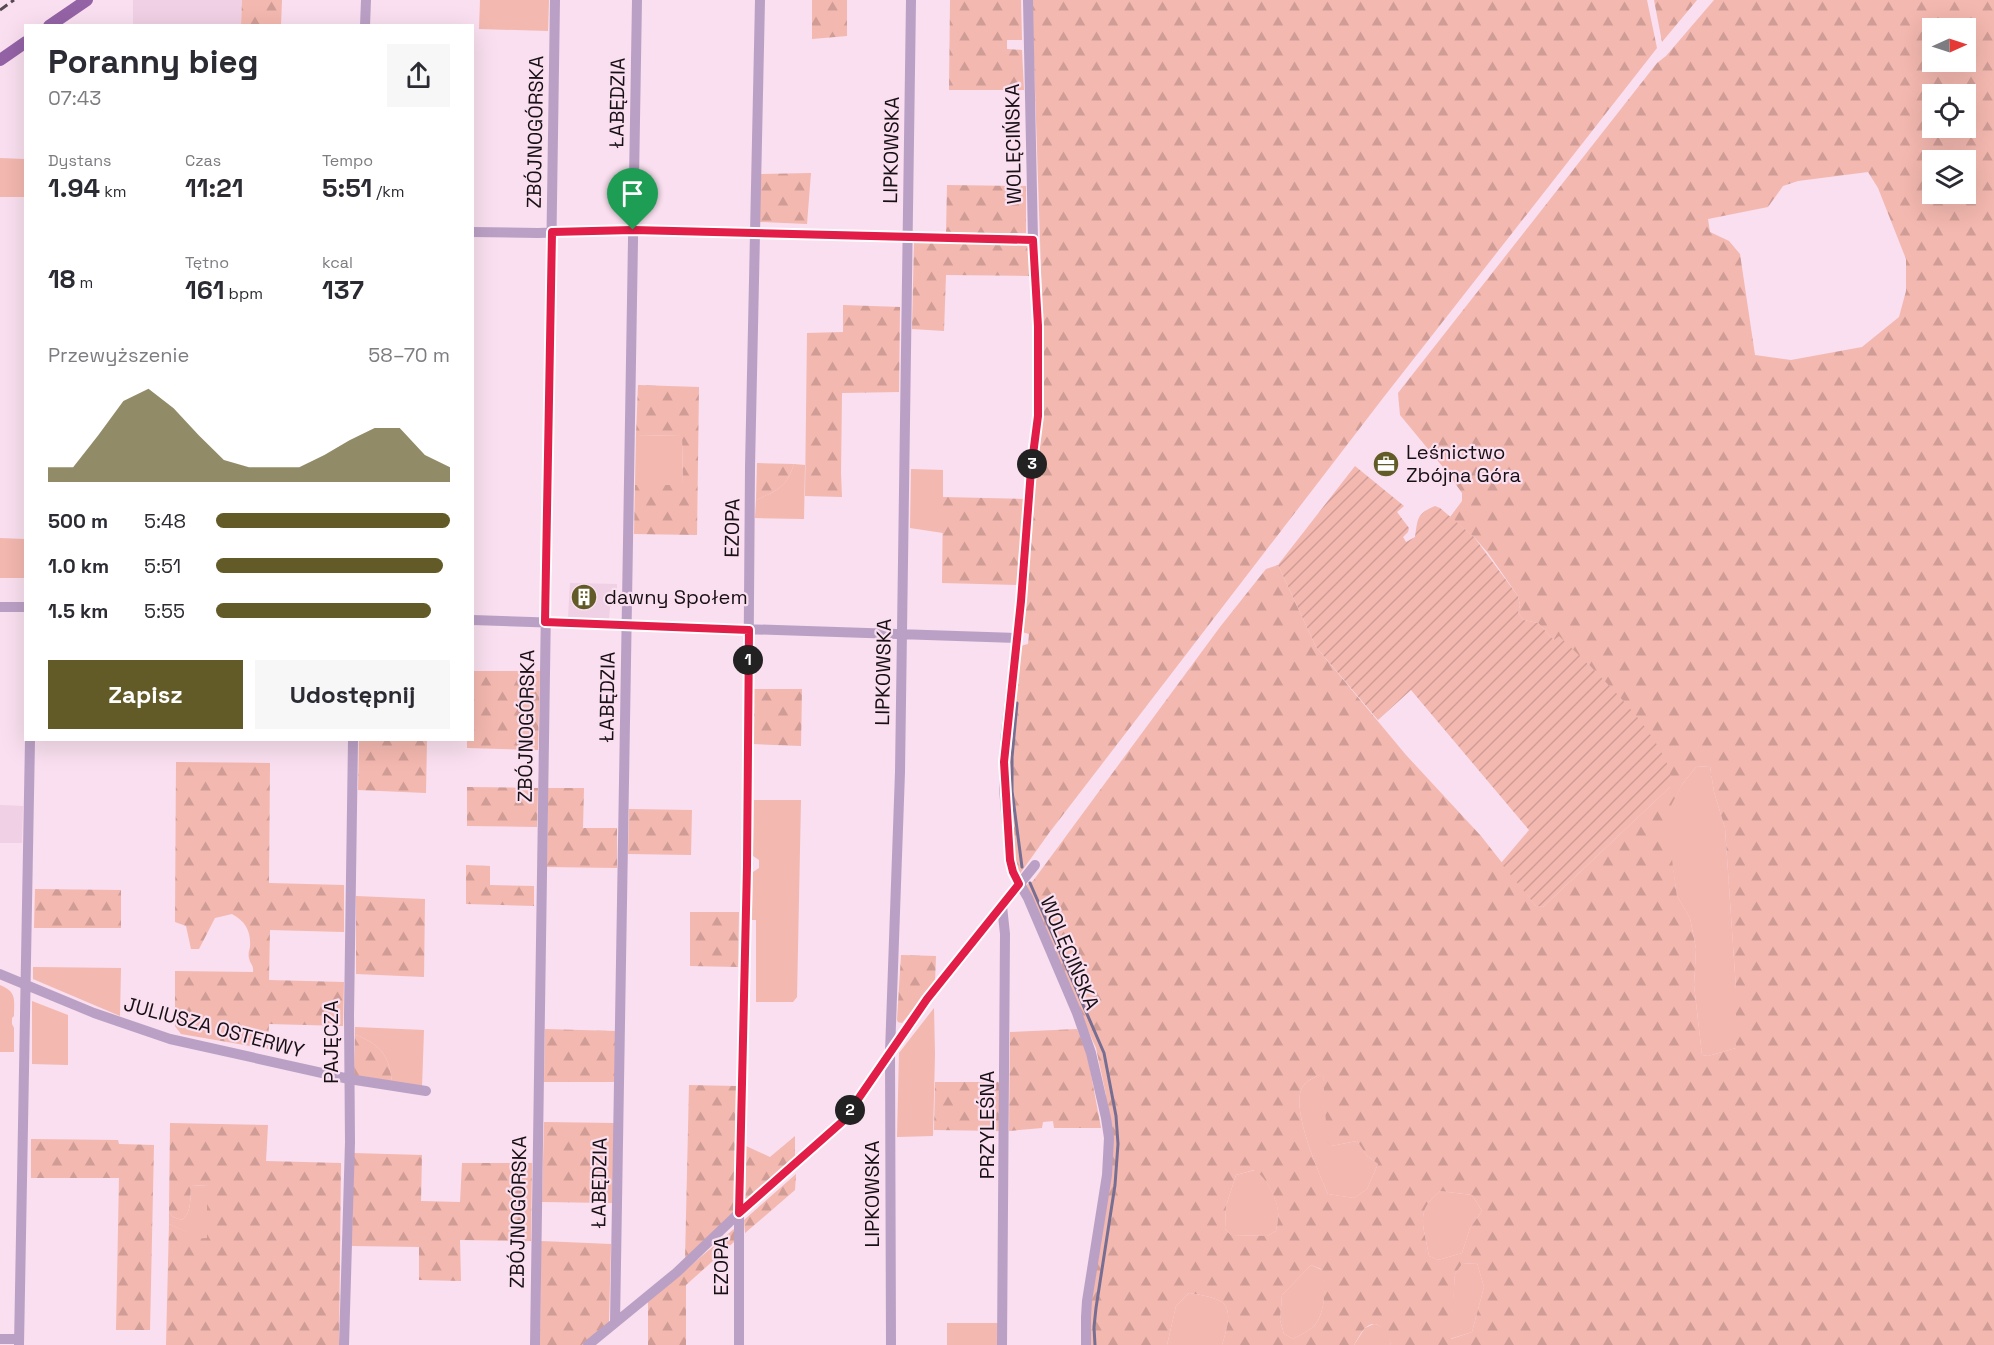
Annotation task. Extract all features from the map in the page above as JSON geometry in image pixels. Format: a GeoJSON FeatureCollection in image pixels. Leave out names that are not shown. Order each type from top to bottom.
{"type":"FeatureCollection","features":[{"type":"Feature","properties":{"kind":"main road"},"geometry":{"type":"LineString","coordinates":[[52,24],[87,0]]}},
{"type":"Feature","properties":{"kind":"main road"},"geometry":{"type":"LineString","coordinates":[[0,60],[24,43]]}},
{"type":"Feature","properties":{"kind":"street"},"geometry":{"type":"LineString","coordinates":[[366,0],[366,24]]}},
{"type":"Feature","properties":{"kind":"street","name":"ZBÓJNOGÓRSKA"},"geometry":{"type":"LineString","coordinates":[[535,1345],[555,0]]}},
{"type":"Feature","properties":{"kind":"street","name":"ŁABĘDZIA"},"geometry":{"type":"LineString","coordinates":[[615,1323],[637,0]]}},
{"type":"Feature","properties":{"kind":"street","name":"EZOPA"},"geometry":{"type":"LineString","coordinates":[[739,1345],[739,1213],[747,877],[760,0]]}},
{"type":"Feature","properties":{"kind":"street","name":"LIPKOWSKA"},"geometry":{"type":"LineString","coordinates":[[891,1345],[890,1052],[900,762],[911,0]]}},
{"type":"Feature","properties":{"kind":"street","name":"WOLĘCIŃSKA"},"geometry":{"type":"LineString","coordinates":[[1028,0],[1033,240],[1038,335],[1038,416],[1004,762],[1010,860],[1013,872],[1044,934],[1085,1033],[1108,1127],[1107,1175],[1086,1317],[1086,1345]]}},
{"type":"Feature","properties":{"kind":"street"},"geometry":{"type":"LineString","coordinates":[[474,232],[633,230],[1033,240]]}},
{"type":"Feature","properties":{"kind":"street"},"geometry":{"type":"LineString","coordinates":[[0,607],[24,607]]}},
{"type":"Feature","properties":{"kind":"street"},"geometry":{"type":"LineString","coordinates":[[474,620],[1017,638]]}},
{"type":"Feature","properties":{"kind":"street"},"geometry":{"type":"LineString","coordinates":[[0,1339],[19,1342],[30,741]]}},
{"type":"Feature","properties":{"kind":"street","name":"PAJĘCZA"},"geometry":{"type":"LineString","coordinates":[[344,1345],[350,1172],[353,741]]}},
{"type":"Feature","properties":{"kind":"street"},"geometry":{"type":"LineString","coordinates":[[588,1345],[676,1273],[739,1213],[843,1121],[927,999],[1035,865]]}},
{"type":"Feature","properties":{"kind":"street","name":"PRZYLEŚNA"},"geometry":{"type":"LineString","coordinates":[[1002,906],[1005,934],[1002,1345]]}},
{"type":"Feature","properties":{"kind":"street","name":"JULIUSZA OSTERWY"},"geometry":{"type":"LineString","coordinates":[[0,974],[148,1033],[349,1079],[426,1091]]}},
{"type":"Feature","properties":{"kind":"shaded area"},"geometry":{"type":"Polygon","coordinates":[[[133,0],[242,0],[241,24],[133,24],[133,0]]]}},
{"type":"Feature","properties":{"kind":"shaded area"},"geometry":{"type":"Polygon","coordinates":[[[570,583],[617,584],[617,601],[610,607],[609,619],[568,618],[570,583]]]}},
{"type":"Feature","properties":{"kind":"shaded area"},"geometry":{"type":"Polygon","coordinates":[[[0,805],[23,806],[22,843],[0,843],[0,805]]]}},
{"type":"Feature","properties":{"kind":"green space"},"geometry":{"type":"Polygon","coordinates":[[[242,0],[282,0],[281,24],[241,24],[242,0]]]}},
{"type":"Feature","properties":{"kind":"green space"},"geometry":{"type":"Polygon","coordinates":[[[480,0],[549,0],[548,31],[479,29],[480,0]]]}},
{"type":"Feature","properties":{"kind":"green space"},"geometry":{"type":"Polygon","coordinates":[[[812,0],[847,0],[847,36],[812,39],[812,0]]]}},
{"type":"Feature","properties":{"kind":"green space"},"geometry":{"type":"Polygon","coordinates":[[[950,0],[1021,0],[1022,40],[1007,40],[1007,49],[1022,50],[1024,90],[949,90],[950,0]]]}},
{"type":"Feature","properties":{"kind":"green space"},"geometry":{"type":"Polygon","coordinates":[[[1032,0],[1647,0],[1657,48],[1383,398],[1019,875],[1013,861],[1007,762],[1020,646],[1028,644],[1029,634],[1022,632],[1043,329],[1032,0]]]}},
{"type":"Feature","properties":{"kind":"green space"},"geometry":{"type":"Polygon","coordinates":[[[1654,0],[1697,0],[1662,42],[1654,0]]]}},
{"type":"Feature","properties":{"kind":"green space"},"geometry":{"type":"Polygon","coordinates":[[[1714,0],[1994,0],[1994,1345],[1391,1345],[1382,1328],[1374,1324],[1365,1328],[1354,1345],[1222,1345],[1228,1320],[1225,1306],[1213,1298],[1189,1293],[1176,1306],[1167,1345],[1089,1345],[1088,1317],[1106,1206],[1106,1095],[1096,1048],[1024,886],[1033,881],[1220,627],[1266,569],[1278,565],[1316,647],[1406,755],[1481,836],[1536,906],[1543,907],[1670,787],[1648,732],[1589,665],[1554,640],[1538,623],[1524,620],[1518,613],[1520,605],[1518,596],[1488,553],[1474,537],[1450,517],[1462,501],[1462,493],[1400,415],[1398,393],[1657,63],[1666,56],[1714,0]],[[1868,172],[1798,181],[1783,186],[1768,207],[1708,219],[1710,232],[1729,241],[1740,254],[1755,355],[1791,360],[1862,347],[1899,317],[1906,291],[1906,259],[1878,188],[1868,172]],[[1710,766],[1696,767],[1683,783],[1666,815],[1677,896],[1690,918],[1696,949],[1694,985],[1702,1055],[1708,1056],[1736,1048],[1736,989],[1725,828],[1714,792],[1710,766]],[[1323,1074],[1303,1086],[1300,1096],[1302,1123],[1328,1194],[1354,1198],[1367,1189],[1378,1164],[1367,1156],[1357,1141],[1331,1146],[1327,1141],[1323,1074]],[[1254,1170],[1236,1175],[1226,1206],[1225,1229],[1231,1235],[1267,1236],[1276,1231],[1277,1207],[1266,1182],[1254,1170]],[[1440,1191],[1424,1213],[1423,1220],[1429,1256],[1438,1260],[1462,1253],[1470,1228],[1482,1211],[1472,1195],[1440,1191]],[[1477,1263],[1462,1264],[1455,1274],[1451,1339],[1472,1332],[1484,1287],[1477,1263]],[[1311,1265],[1282,1295],[1280,1320],[1284,1334],[1293,1339],[1314,1326],[1321,1314],[1324,1299],[1321,1269],[1311,1265]]]}},
{"type":"Feature","properties":{"kind":"green space"},"geometry":{"type":"Polygon","coordinates":[[[0,158],[24,159],[24,197],[0,197],[0,158]]]}},
{"type":"Feature","properties":{"kind":"green space"},"geometry":{"type":"Polygon","coordinates":[[[811,173],[807,224],[760,222],[760,174],[811,173]]]}},
{"type":"Feature","properties":{"kind":"green space"},"geometry":{"type":"Polygon","coordinates":[[[947,185],[1026,186],[1026,233],[946,233],[947,185]]]}},
{"type":"Feature","properties":{"kind":"green space"},"geometry":{"type":"Polygon","coordinates":[[[914,242],[1029,245],[1029,276],[946,275],[944,331],[912,329],[914,242]]]}},
{"type":"Feature","properties":{"kind":"green space"},"geometry":{"type":"Polygon","coordinates":[[[843,305],[900,307],[899,392],[842,393],[842,497],[805,496],[807,333],[843,332],[843,305]]]}},
{"type":"Feature","properties":{"kind":"green space"},"geometry":{"type":"Polygon","coordinates":[[[638,385],[699,387],[697,535],[634,534],[635,485],[683,485],[682,436],[636,435],[638,385]]]}},
{"type":"Feature","properties":{"kind":"green space"},"geometry":{"type":"Polygon","coordinates":[[[636,435],[682,436],[683,485],[635,485],[636,435]]]}},
{"type":"Feature","properties":{"kind":"green space"},"geometry":{"type":"Polygon","coordinates":[[[757,463],[794,464],[788,478],[780,487],[756,500],[757,463]]]}},
{"type":"Feature","properties":{"kind":"green space"},"geometry":{"type":"Polygon","coordinates":[[[794,464],[805,465],[804,519],[755,518],[756,500],[780,487],[788,478],[794,464]]]}},
{"type":"Feature","properties":{"kind":"green space"},"geometry":{"type":"Polygon","coordinates":[[[1355,466],[1404,506],[1397,512],[1409,528],[1403,537],[1406,542],[1415,537],[1421,515],[1435,506],[1474,537],[1518,596],[1520,605],[1518,613],[1524,620],[1538,623],[1554,640],[1559,636],[1621,698],[1650,734],[1669,769],[1670,787],[1543,907],[1536,906],[1501,863],[1529,830],[1411,690],[1378,720],[1316,647],[1278,565],[1355,466]]]}},
{"type":"Feature","properties":{"kind":"green space"},"geometry":{"type":"Polygon","coordinates":[[[911,469],[943,470],[943,533],[910,528],[911,469]]]}},
{"type":"Feature","properties":{"kind":"green space"},"geometry":{"type":"Polygon","coordinates":[[[943,497],[1026,499],[1019,585],[942,583],[943,497]]]}},
{"type":"Feature","properties":{"kind":"green space"},"geometry":{"type":"Polygon","coordinates":[[[0,538],[24,539],[24,578],[0,578],[0,538]]]}},
{"type":"Feature","properties":{"kind":"green space"},"geometry":{"type":"Polygon","coordinates":[[[474,671],[540,671],[538,750],[467,748],[467,741],[474,741],[474,671]]]}},
{"type":"Feature","properties":{"kind":"green space"},"geometry":{"type":"Polygon","coordinates":[[[753,689],[802,689],[801,746],[753,744],[753,689]]]}},
{"type":"Feature","properties":{"kind":"green space"},"geometry":{"type":"Polygon","coordinates":[[[359,741],[427,741],[426,793],[358,790],[359,741]]]}},
{"type":"Feature","properties":{"kind":"green space"},"geometry":{"type":"Polygon","coordinates":[[[176,762],[270,763],[269,883],[344,885],[344,932],[270,930],[269,980],[344,982],[343,1026],[269,1024],[268,1049],[181,1034],[175,1026],[175,971],[253,972],[249,957],[248,932],[241,920],[232,914],[215,918],[199,949],[191,949],[186,926],[175,922],[176,762]]]}},
{"type":"Feature","properties":{"kind":"green space"},"geometry":{"type":"Polygon","coordinates":[[[1710,766],[1714,792],[1725,828],[1736,989],[1736,1048],[1708,1056],[1702,1055],[1694,985],[1696,949],[1690,918],[1677,896],[1665,815],[1683,783],[1696,767],[1710,766]]]}},
{"type":"Feature","properties":{"kind":"green space"},"geometry":{"type":"Polygon","coordinates":[[[467,787],[538,788],[537,827],[467,826],[467,787]]]}},
{"type":"Feature","properties":{"kind":"green space"},"geometry":{"type":"Polygon","coordinates":[[[548,788],[584,788],[583,828],[617,828],[617,868],[547,867],[548,788]]]}},
{"type":"Feature","properties":{"kind":"green space"},"geometry":{"type":"Polygon","coordinates":[[[754,800],[801,800],[797,997],[793,1002],[756,1002],[756,920],[752,920],[753,872],[759,868],[759,860],[753,856],[754,800]]]}},
{"type":"Feature","properties":{"kind":"green space"},"geometry":{"type":"Polygon","coordinates":[[[629,809],[692,810],[691,855],[628,854],[629,809]]]}},
{"type":"Feature","properties":{"kind":"green space"},"geometry":{"type":"Polygon","coordinates":[[[466,865],[490,866],[490,885],[534,886],[534,906],[466,904],[466,865]]]}},
{"type":"Feature","properties":{"kind":"green space"},"geometry":{"type":"Polygon","coordinates":[[[35,889],[121,890],[121,928],[34,928],[35,889]]]}},
{"type":"Feature","properties":{"kind":"green space"},"geometry":{"type":"Polygon","coordinates":[[[356,896],[425,899],[424,977],[356,974],[356,896]]]}},
{"type":"Feature","properties":{"kind":"green space"},"geometry":{"type":"Polygon","coordinates":[[[690,912],[739,912],[738,967],[690,966],[690,912]]]}},
{"type":"Feature","properties":{"kind":"green space"},"geometry":{"type":"Polygon","coordinates":[[[901,955],[936,956],[935,982],[902,1023],[897,1020],[901,955]]]}},
{"type":"Feature","properties":{"kind":"green space"},"geometry":{"type":"Polygon","coordinates":[[[33,967],[121,968],[120,1016],[33,979],[33,967]]]}},
{"type":"Feature","properties":{"kind":"green space"},"geometry":{"type":"Polygon","coordinates":[[[0,985],[9,990],[13,997],[14,1052],[0,1052],[0,985]]]}},
{"type":"Feature","properties":{"kind":"green space"},"geometry":{"type":"Polygon","coordinates":[[[32,1001],[68,1015],[68,1065],[32,1064],[32,1001]]]}},
{"type":"Feature","properties":{"kind":"green space"},"geometry":{"type":"Polygon","coordinates":[[[934,1008],[933,1136],[897,1137],[899,1053],[934,1008]]]}},
{"type":"Feature","properties":{"kind":"green space"},"geometry":{"type":"Polygon","coordinates":[[[355,1027],[424,1030],[422,1087],[392,1082],[390,1069],[383,1054],[375,1045],[355,1035],[355,1027]]]}},
{"type":"Feature","properties":{"kind":"green space"},"geometry":{"type":"Polygon","coordinates":[[[545,1029],[616,1031],[615,1082],[544,1082],[545,1029]]]}},
{"type":"Feature","properties":{"kind":"green space"},"geometry":{"type":"Polygon","coordinates":[[[1077,1029],[1087,1053],[1101,1128],[1054,1128],[1053,1121],[1043,1122],[1042,1128],[1009,1131],[1010,1032],[1077,1029]]]}},
{"type":"Feature","properties":{"kind":"green space"},"geometry":{"type":"Polygon","coordinates":[[[355,1035],[375,1045],[383,1054],[390,1069],[392,1082],[354,1077],[355,1035]]]}},
{"type":"Feature","properties":{"kind":"green space"},"geometry":{"type":"Polygon","coordinates":[[[1323,1073],[1331,1146],[1357,1141],[1367,1156],[1378,1164],[1367,1189],[1354,1198],[1328,1194],[1312,1156],[1302,1123],[1300,1096],[1303,1086],[1323,1073]]]}},
{"type":"Feature","properties":{"kind":"green space"},"geometry":{"type":"Polygon","coordinates":[[[935,1082],[1001,1082],[1000,1131],[934,1130],[935,1082]]]}},
{"type":"Feature","properties":{"kind":"green space"},"geometry":{"type":"Polygon","coordinates":[[[689,1085],[736,1086],[734,1212],[685,1260],[689,1085]]]}},
{"type":"Feature","properties":{"kind":"green space"},"geometry":{"type":"Polygon","coordinates":[[[544,1122],[614,1123],[613,1203],[542,1202],[544,1122]]]}},
{"type":"Feature","properties":{"kind":"green space"},"geometry":{"type":"Polygon","coordinates":[[[170,1123],[268,1125],[266,1161],[341,1163],[339,1345],[166,1345],[169,1224],[188,1232],[188,1239],[207,1238],[207,1185],[191,1186],[189,1209],[182,1220],[173,1217],[169,1212],[170,1123]]]}},
{"type":"Feature","properties":{"kind":"green space"},"geometry":{"type":"Polygon","coordinates":[[[795,1136],[795,1157],[745,1202],[746,1146],[770,1157],[795,1136]]]}},
{"type":"Feature","properties":{"kind":"green space"},"geometry":{"type":"Polygon","coordinates":[[[31,1139],[118,1140],[119,1144],[154,1145],[150,1330],[116,1330],[119,1178],[31,1178],[31,1139]]]}},
{"type":"Feature","properties":{"kind":"green space"},"geometry":{"type":"Polygon","coordinates":[[[353,1153],[422,1155],[421,1201],[460,1202],[462,1163],[532,1163],[531,1241],[460,1240],[461,1281],[419,1280],[419,1247],[352,1246],[353,1153]]]}},
{"type":"Feature","properties":{"kind":"green space"},"geometry":{"type":"Polygon","coordinates":[[[1255,1170],[1270,1188],[1275,1200],[1278,1214],[1276,1231],[1267,1236],[1231,1235],[1225,1229],[1226,1206],[1236,1175],[1255,1170]]]}},
{"type":"Feature","properties":{"kind":"green space"},"geometry":{"type":"Polygon","coordinates":[[[796,1174],[795,1190],[745,1233],[744,1220],[796,1174]]]}},
{"type":"Feature","properties":{"kind":"green space"},"geometry":{"type":"Polygon","coordinates":[[[208,1185],[207,1239],[188,1239],[187,1232],[169,1224],[169,1212],[173,1217],[182,1220],[189,1209],[191,1186],[208,1185]]]}},
{"type":"Feature","properties":{"kind":"green space"},"geometry":{"type":"Polygon","coordinates":[[[1440,1191],[1472,1195],[1482,1211],[1470,1228],[1462,1253],[1438,1260],[1429,1256],[1423,1220],[1427,1206],[1440,1191]]]}},
{"type":"Feature","properties":{"kind":"green space"},"geometry":{"type":"Polygon","coordinates":[[[734,1229],[734,1242],[686,1285],[686,1345],[648,1345],[648,1301],[734,1229]]]}},
{"type":"Feature","properties":{"kind":"green space"},"geometry":{"type":"Polygon","coordinates":[[[541,1241],[611,1244],[609,1322],[582,1345],[540,1345],[541,1241]]]}},
{"type":"Feature","properties":{"kind":"green space"},"geometry":{"type":"Polygon","coordinates":[[[1477,1263],[1484,1287],[1472,1332],[1450,1339],[1455,1274],[1462,1264],[1477,1263]]]}},
{"type":"Feature","properties":{"kind":"green space"},"geometry":{"type":"Polygon","coordinates":[[[1311,1265],[1322,1270],[1323,1306],[1314,1326],[1293,1339],[1284,1334],[1280,1320],[1282,1295],[1311,1265]]]}},
{"type":"Feature","properties":{"kind":"green space"},"geometry":{"type":"Polygon","coordinates":[[[1189,1293],[1213,1298],[1225,1306],[1228,1320],[1222,1345],[1167,1345],[1176,1306],[1189,1293]]]}},
{"type":"Feature","properties":{"kind":"green space"},"geometry":{"type":"Polygon","coordinates":[[[947,1323],[999,1323],[999,1345],[947,1345],[947,1323]]]}},
{"type":"Feature","properties":{"kind":"green space"},"geometry":{"type":"Polygon","coordinates":[[[1374,1324],[1383,1329],[1391,1345],[1354,1345],[1365,1328],[1374,1324]]]}},
{"type":"Feature","properties":{"kind":"waterway"},"geometry":{"type":"LineString","coordinates":[[1017,703],[1012,757],[1012,791],[1022,867]]}},
{"type":"Feature","properties":{"kind":"waterway"},"geometry":{"type":"LineString","coordinates":[[1030,883],[1104,1053],[1116,1116],[1118,1144],[1115,1185],[1096,1308],[1095,1345]]}},
{"type":"Feature","properties":{"kind":"railway"},"geometry":{"type":"LineString","coordinates":[[0,10],[14,0]]}},
{"type":"Feature","properties":{"kind":"place","name":"Leśnictwo Zbójna Góra"},"geometry":{"type":"Point","coordinates":[1386,464]}},
{"type":"Feature","properties":{"kind":"place","name":"dawny Społem"},"geometry":{"type":"Point","coordinates":[584,597]}},
{"type":"Feature","properties":{"kind":"route"},"geometry":{"type":"LineString","coordinates":[[633,230],[1033,240],[1038,326],[1038,416],[1004,762],[1010,860],[1019,884],[927,999],[843,1121],[739,1213],[747,866],[749,630],[545,622],[552,232],[633,230]]}}]}
